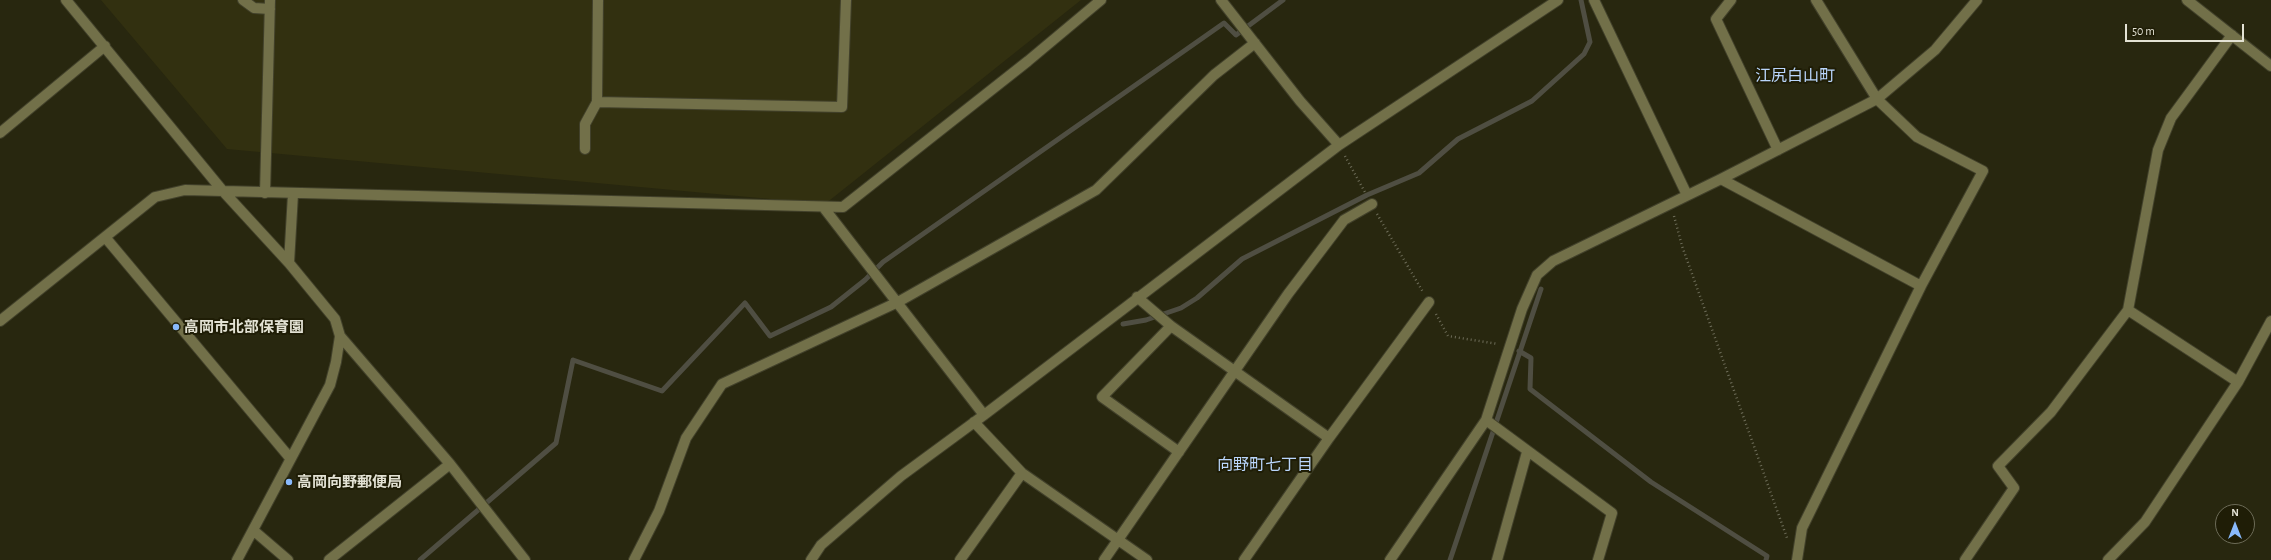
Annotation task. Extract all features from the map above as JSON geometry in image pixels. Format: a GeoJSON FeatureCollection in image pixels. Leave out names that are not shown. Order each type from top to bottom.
{"type":"FeatureCollection","features":[{"type":"Feature","properties":{"kind":"street"},"geometry":{"type":"LineString","coordinates":[[66,0],[222,190],[289,263],[335,319],[340,336],[450,464],[525,560]]}},
{"type":"Feature","properties":{"kind":"street"},"geometry":{"type":"LineString","coordinates":[[243,0],[254,8],[270,4],[265,193]]}},
{"type":"Feature","properties":{"kind":"street"},"geometry":{"type":"LineString","coordinates":[[585,149],[585,124],[597,102],[598,0]]}},
{"type":"Feature","properties":{"kind":"street"},"geometry":{"type":"LineString","coordinates":[[597,102],[842,107],[846,0]]}},
{"type":"Feature","properties":{"kind":"street"},"geometry":{"type":"LineString","coordinates":[[0,321],[155,197],[185,190],[824,208],[843,207],[1028,61],[1101,0]]}},
{"type":"Feature","properties":{"kind":"street"},"geometry":{"type":"LineString","coordinates":[[1221,0],[1300,101],[1339,145]]}},
{"type":"Feature","properties":{"kind":"street"},"geometry":{"type":"LineString","coordinates":[[811,560],[821,545],[901,476],[984,415],[1137,297],[1339,145],[1558,0]]}},
{"type":"Feature","properties":{"kind":"street"},"geometry":{"type":"LineString","coordinates":[[1594,0],[1687,195]]}},
{"type":"Feature","properties":{"kind":"street"},"geometry":{"type":"LineString","coordinates":[[1731,0],[1716,18],[1778,150]]}},
{"type":"Feature","properties":{"kind":"street"},"geometry":{"type":"LineString","coordinates":[[1390,560],[1486,420],[1510,346],[1536,276],[1553,261],[1721,179],[1877,99],[1935,50],[1977,0]]}},
{"type":"Feature","properties":{"kind":"street"},"geometry":{"type":"LineString","coordinates":[[2187,0],[2271,66]]}},
{"type":"Feature","properties":{"kind":"street"},"geometry":{"type":"LineString","coordinates":[[1796,560],[1802,528],[1921,286],[1983,171],[1917,138],[1877,99],[1820,2]]}},
{"type":"Feature","properties":{"kind":"street"},"geometry":{"type":"LineString","coordinates":[[1965,560],[2014,488],[1998,466],[2051,412],[2128,310],[2158,150],[2171,118],[2232,35]]}},
{"type":"Feature","properties":{"kind":"street"},"geometry":{"type":"LineString","coordinates":[[634,560],[658,511],[686,438],[722,384],[898,302],[1096,190],[1214,76],[1255,43]]}},
{"type":"Feature","properties":{"kind":"street"},"geometry":{"type":"LineString","coordinates":[[0,133],[105,46]]}},
{"type":"Feature","properties":{"kind":"street"},"geometry":{"type":"LineString","coordinates":[[1721,179],[1921,286]]}},
{"type":"Feature","properties":{"kind":"street"},"geometry":{"type":"LineString","coordinates":[[289,263],[294,194]]}},
{"type":"Feature","properties":{"kind":"street"},"geometry":{"type":"LineString","coordinates":[[1104,560],[1288,294],[1344,220],[1372,204]]}},
{"type":"Feature","properties":{"kind":"street"},"geometry":{"type":"LineString","coordinates":[[824,208],[984,415]]}},
{"type":"Feature","properties":{"kind":"street"},"geometry":{"type":"LineString","coordinates":[[105,237],[290,458]]}},
{"type":"Feature","properties":{"kind":"street"},"geometry":{"type":"LineString","coordinates":[[1137,297],[1171,326],[1329,438]]}},
{"type":"Feature","properties":{"kind":"street"},"geometry":{"type":"LineString","coordinates":[[1244,560],[1329,438],[1429,302]]}},
{"type":"Feature","properties":{"kind":"street"},"geometry":{"type":"LineString","coordinates":[[2128,310],[2238,382]]}},
{"type":"Feature","properties":{"kind":"street"},"geometry":{"type":"LineString","coordinates":[[2108,560],[2145,522],[2238,382],[2271,321]]}},
{"type":"Feature","properties":{"kind":"street"},"geometry":{"type":"LineString","coordinates":[[1171,326],[1102,397],[1178,452]]}},
{"type":"Feature","properties":{"kind":"street"},"geometry":{"type":"LineString","coordinates":[[237,560],[330,385],[336,362],[340,336]]}},
{"type":"Feature","properties":{"kind":"street"},"geometry":{"type":"LineString","coordinates":[[1486,420],[1527,452],[1612,512],[1598,560]]}},
{"type":"Feature","properties":{"kind":"street"},"geometry":{"type":"LineString","coordinates":[[974,422],[1022,472],[1147,560]]}},
{"type":"Feature","properties":{"kind":"street"},"geometry":{"type":"LineString","coordinates":[[1497,560],[1527,452]]}},
{"type":"Feature","properties":{"kind":"street"},"geometry":{"type":"LineString","coordinates":[[329,560],[450,464]]}},
{"type":"Feature","properties":{"kind":"street"},"geometry":{"type":"LineString","coordinates":[[960,560],[1022,472]]}},
{"type":"Feature","properties":{"kind":"street"},"geometry":{"type":"LineString","coordinates":[[253,530],[288,560]]}},
{"type":"Feature","properties":{"kind":"path"},"geometry":{"type":"LineString","coordinates":[[1339,145],[1448,336],[1510,346]]}},
{"type":"Feature","properties":{"kind":"path"},"geometry":{"type":"LineString","coordinates":[[1671,204],[1682,246],[1788,540]]}},
{"type":"Feature","properties":{"kind":"shaded area"},"geometry":{"type":"Polygon","coordinates":[[[101,0],[1081,0],[825,204],[227,149],[101,0]]]}},
{"type":"Feature","properties":{"kind":"waterway"},"geometry":{"type":"LineString","coordinates":[[420,560],[556,443],[573,360],[662,391],[745,303],[770,336],[831,307],[865,280],[883,262],[1224,23],[1236,35],[1283,0]]}},
{"type":"Feature","properties":{"kind":"waterway"},"geometry":{"type":"LineString","coordinates":[[1123,324],[1146,320],[1181,308],[1197,298],[1242,259],[1367,195],[1419,173],[1458,139],[1532,101],[1584,54],[1590,42],[1581,0]]}},
{"type":"Feature","properties":{"kind":"waterway"},"geometry":{"type":"LineString","coordinates":[[1450,560],[1541,289]]}},
{"type":"Feature","properties":{"kind":"waterway"},"geometry":{"type":"LineString","coordinates":[[1519,351],[1531,358],[1530,389],[1651,482],[1767,556],[1766,560]]}},
{"type":"Feature","properties":{"kind":"place","name":"高岡市北部保育園"},"geometry":{"type":"Point","coordinates":[176,327]}},
{"type":"Feature","properties":{"kind":"place","name":"高岡向野郵便局"},"geometry":{"type":"Point","coordinates":[289,482]}},
{"type":"Feature","properties":{"kind":"district","name":"江尻白山町"},"geometry":{"type":"Point","coordinates":[1795,76]}},
{"type":"Feature","properties":{"kind":"district","name":"向野町七丁目"},"geometry":{"type":"Point","coordinates":[1265,465]}}]}
